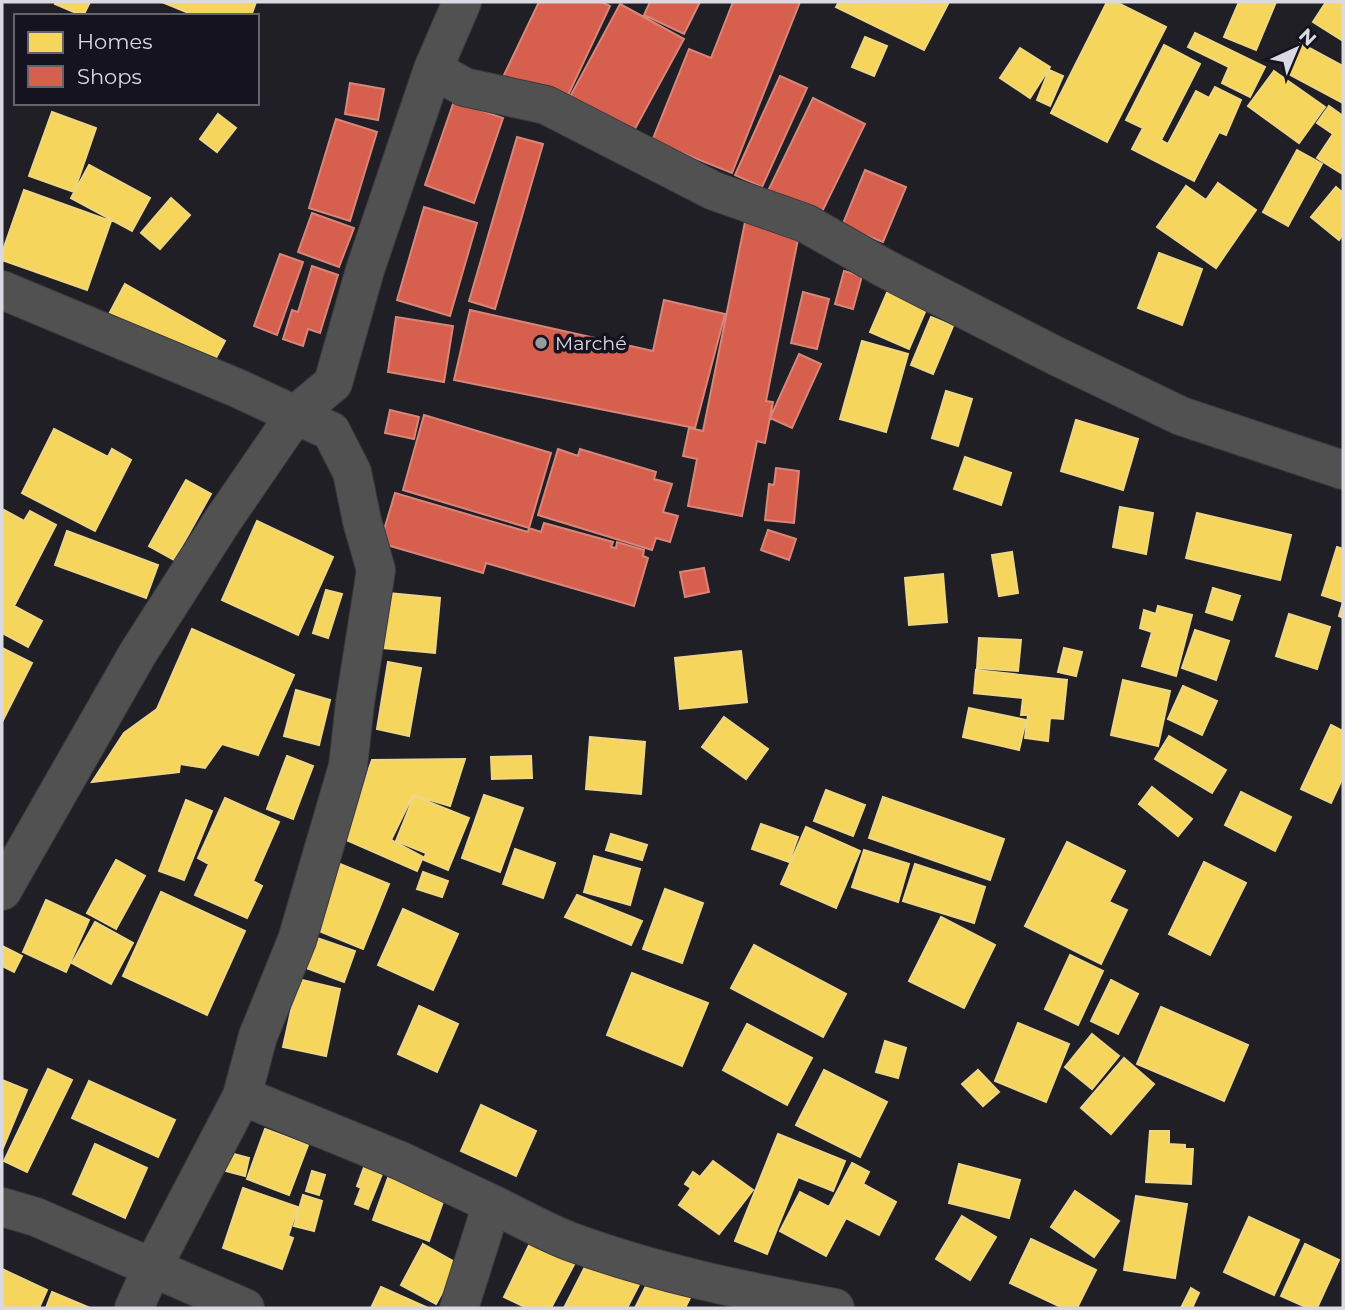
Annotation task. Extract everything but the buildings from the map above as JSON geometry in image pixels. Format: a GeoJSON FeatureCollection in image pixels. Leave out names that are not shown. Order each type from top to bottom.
{"type":"FeatureCollection","features":[{"type":"Feature","properties":{"kind":"street"},"geometry":{"type":"LineString","coordinates":[[2,891],[138,653],[223,520],[295,415],[333,383],[365,270],[433,69],[462,2]]}},
{"type":"Feature","properties":{"kind":"street"},"geometry":{"type":"LineString","coordinates":[[433,69],[464,87],[546,105],[713,191],[805,223],[884,268],[1181,416],[1343,470]]}},
{"type":"Feature","properties":{"kind":"street"},"geometry":{"type":"LineString","coordinates":[[2,290],[237,388],[331,431],[352,472],[376,570],[348,766],[297,940],[258,1036],[242,1096],[152,1268],[134,1308]]}},
{"type":"Feature","properties":{"kind":"street"},"geometry":{"type":"LineString","coordinates":[[242,1096],[401,1161],[567,1240],[642,1265],[835,1308]]}},
{"type":"Feature","properties":{"kind":"street"},"geometry":{"type":"LineString","coordinates":[[459,1308],[492,1204]]}},
{"type":"Feature","properties":{"kind":"street"},"geometry":{"type":"LineString","coordinates":[[2,1207],[36,1217],[245,1308]]}},
{"type":"Feature","properties":{"kind":"place","name":"Marché"},"geometry":{"type":"Point","coordinates":[541,343]}}]}
